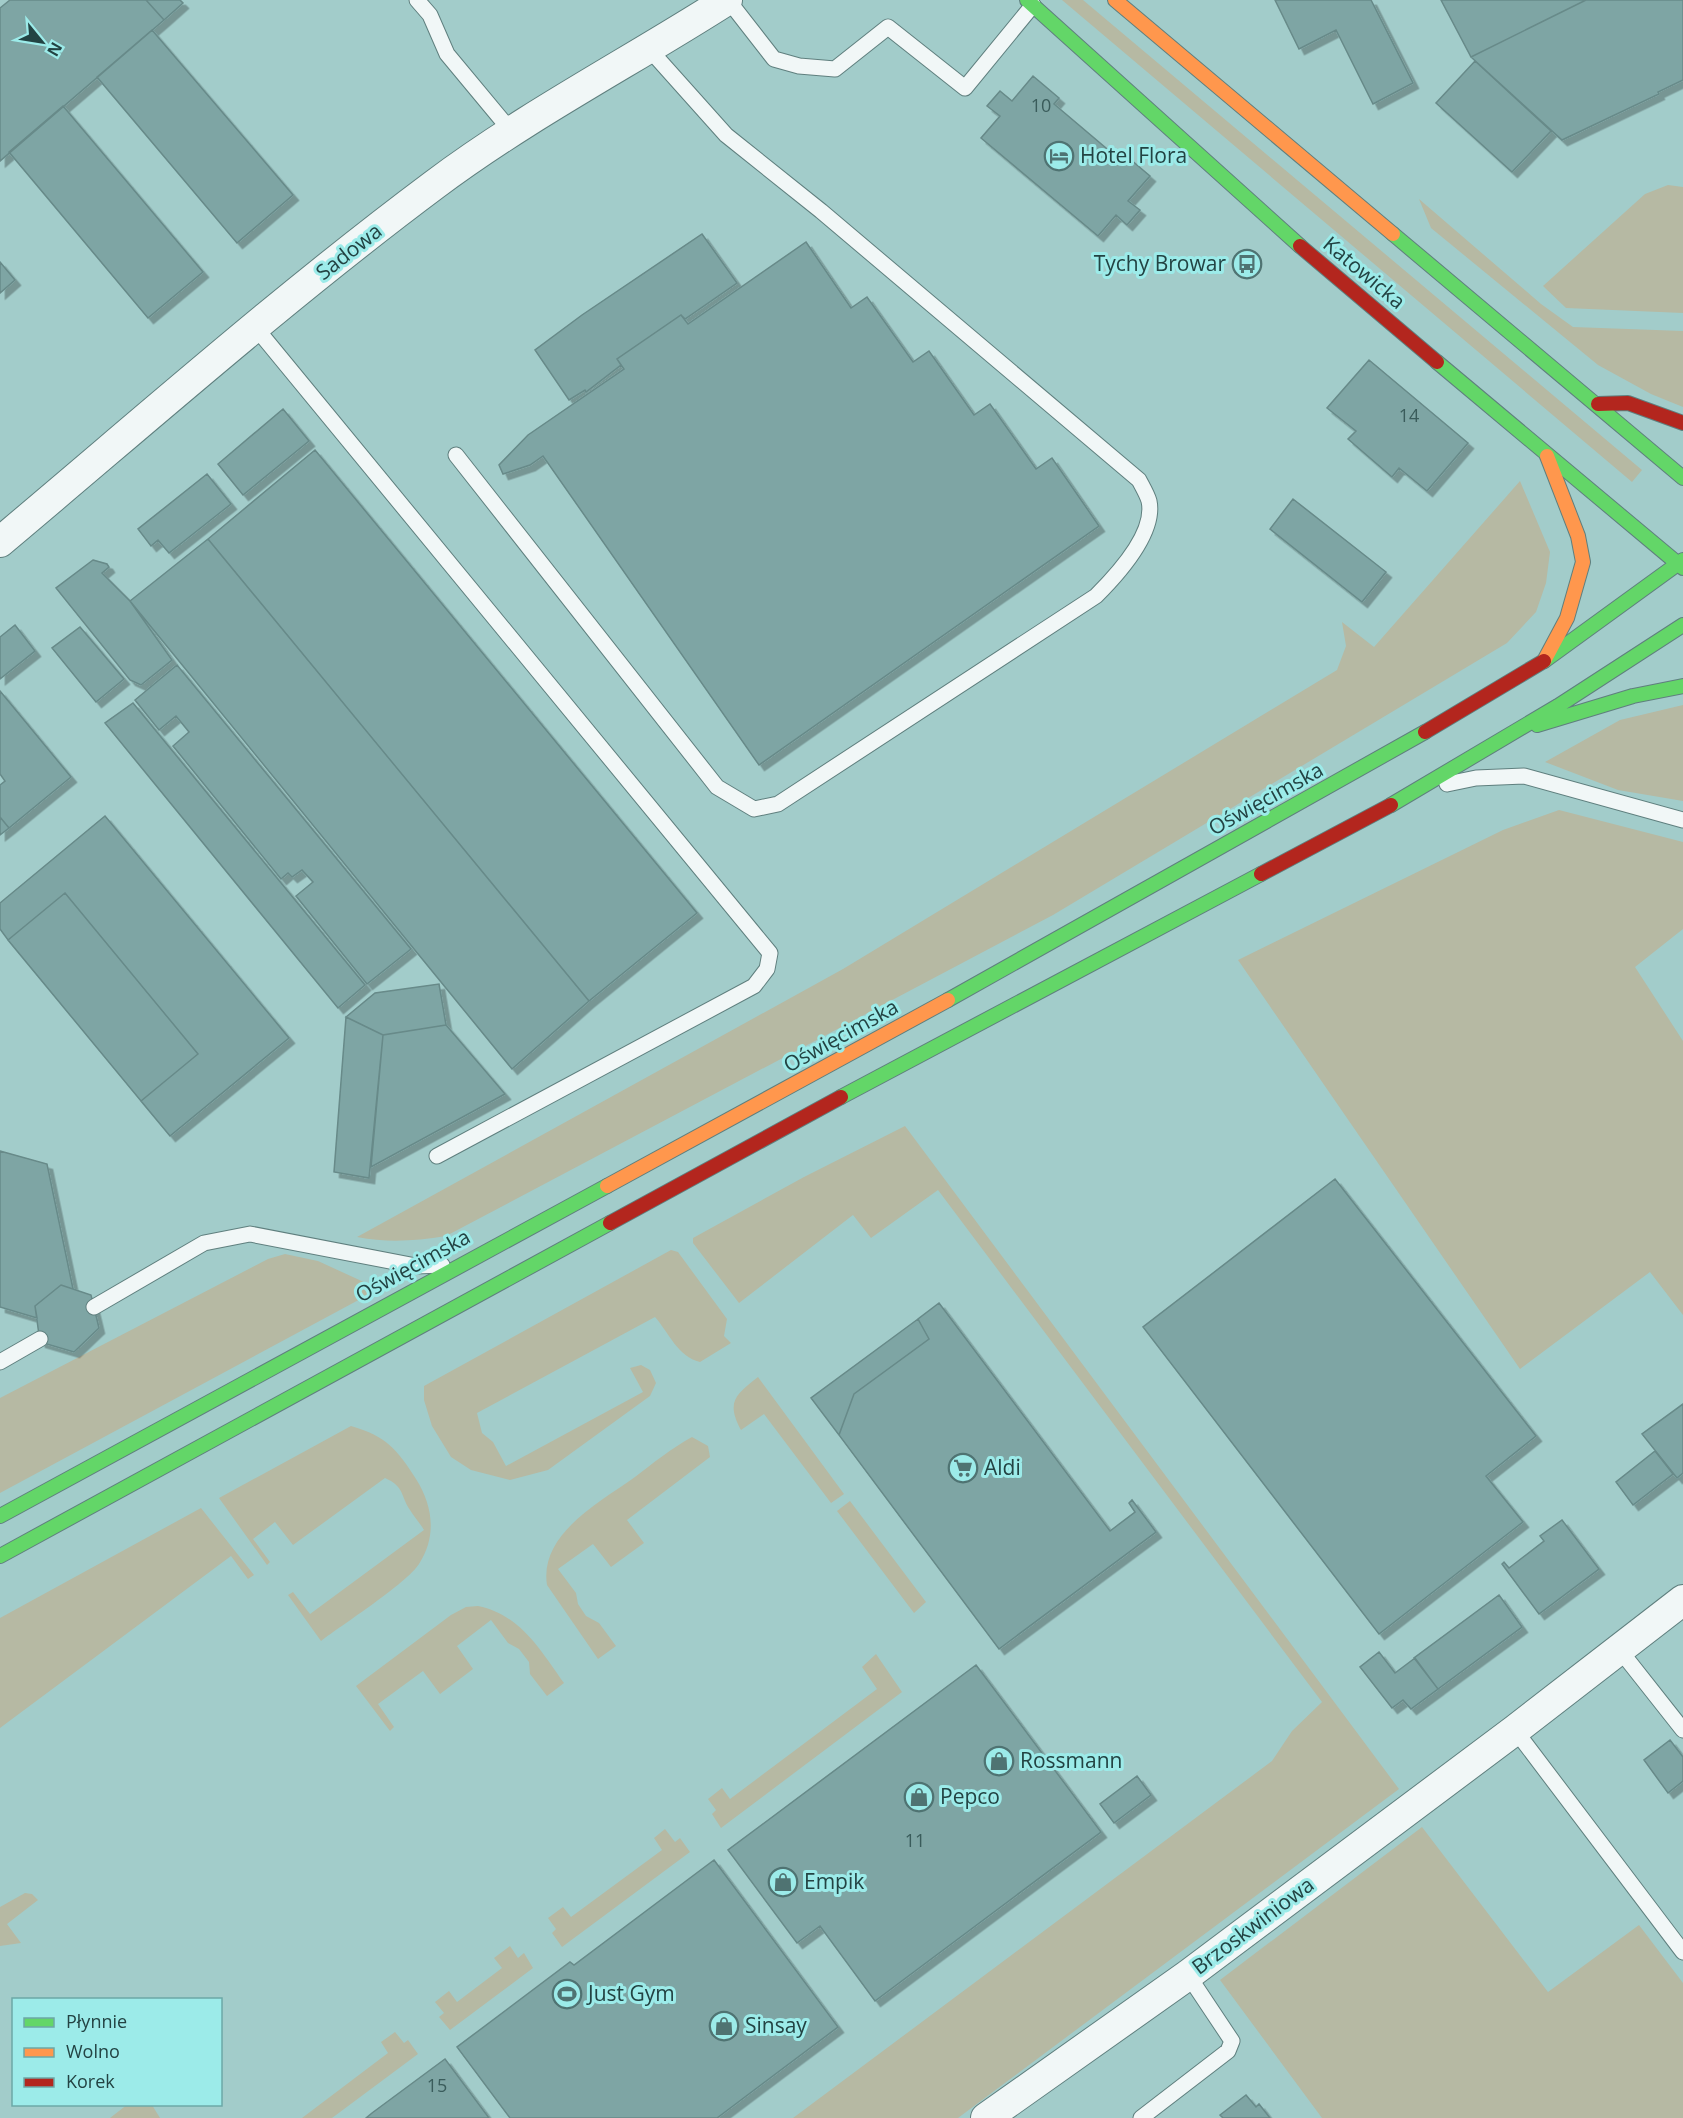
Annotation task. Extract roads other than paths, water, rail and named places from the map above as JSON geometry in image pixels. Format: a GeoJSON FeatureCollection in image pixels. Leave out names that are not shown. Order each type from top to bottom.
{"type":"FeatureCollection","features":[{"type":"Feature","properties":{"kind":"main road"},"geometry":{"type":"LineString","coordinates":[[1115,0],[1598,404],[1683,478]]}},
{"type":"Feature","properties":{"kind":"main road","name":"Katowicka"},"geometry":{"type":"LineString","coordinates":[[1030,3],[1271,222],[1681,564]]}},
{"type":"Feature","properties":{"kind":"main road"},"geometry":{"type":"LineString","coordinates":[[1598,404],[1628,403],[1683,423]]}},
{"type":"Feature","properties":{"kind":"main road"},"geometry":{"type":"LineString","coordinates":[[1544,661],[1567,618],[1583,562],[1578,536],[1545,452]]}},
{"type":"Feature","properties":{"kind":"main road","name":"Oświęcimska"},"geometry":{"type":"LineString","coordinates":[[0,1516],[460,1264],[771,1098],[1373,764],[1544,661],[1681,564]]}},
{"type":"Feature","properties":{"kind":"main road"},"geometry":{"type":"LineString","coordinates":[[0,1556],[833,1102],[1418,790],[1518,730],[1683,625]]}},
{"type":"Feature","properties":{"kind":"main road"},"geometry":{"type":"LineString","coordinates":[[1518,730],[1633,696],[1683,686]]}},
{"type":"Feature","properties":{"kind":"street","name":"Sadowa"},"geometry":{"type":"LineString","coordinates":[[0,542],[256,328],[434,185],[511,131],[650,50],[728,0]]}},
{"type":"Feature","properties":{"kind":"street","name":"Brzoskwiniowa"},"geometry":{"type":"LineString","coordinates":[[989,2117],[1188,1975],[1515,1730],[1683,1600]]}},
{"type":"Feature","properties":{"kind":"lane"},"geometry":{"type":"LineString","coordinates":[[417,0],[430,15],[447,54],[511,131]]}},
{"type":"Feature","properties":{"kind":"lane"},"geometry":{"type":"LineString","coordinates":[[728,0],[774,59],[800,66],[835,69],[888,27],[965,88],[1030,3]]}},
{"type":"Feature","properties":{"kind":"lane"},"geometry":{"type":"LineString","coordinates":[[456,455],[717,787],[754,809],[778,804],[1096,596],[1126,565],[1150,518],[1149,500],[1139,480],[821,211],[726,135],[650,50]]}},
{"type":"Feature","properties":{"kind":"lane"},"geometry":{"type":"LineString","coordinates":[[256,328],[770,953],[767,969],[754,986],[437,1156]]}},
{"type":"Feature","properties":{"kind":"lane"},"geometry":{"type":"LineString","coordinates":[[1418,790],[1476,778],[1524,776],[1683,820]]}},
{"type":"Feature","properties":{"kind":"lane"},"geometry":{"type":"LineString","coordinates":[[94,1307],[204,1244],[250,1234],[416,1266],[460,1264]]}},
{"type":"Feature","properties":{"kind":"lane"},"geometry":{"type":"LineString","coordinates":[[0,1362],[40,1339]]}},
{"type":"Feature","properties":{"kind":"lane"},"geometry":{"type":"LineString","coordinates":[[1619,1649],[1683,1730]]}},
{"type":"Feature","properties":{"kind":"lane"},"geometry":{"type":"LineString","coordinates":[[1515,1730],[1683,1952]]}},
{"type":"Feature","properties":{"kind":"lane"},"geometry":{"type":"LineString","coordinates":[[1144,2117],[1228,2051],[1232,2041],[1188,1975]]}},
{"type":"Feature","properties":{"kind":"place","name":"Hotel Flora"},"geometry":{"type":"Point","coordinates":[1059,156]}},
{"type":"Feature","properties":{"kind":"place","name":"Tychy Browar"},"geometry":{"type":"Point","coordinates":[1247,264]}},
{"type":"Feature","properties":{"kind":"place","name":"Aldi"},"geometry":{"type":"Point","coordinates":[963,1468]}},
{"type":"Feature","properties":{"kind":"place","name":"Rossmann"},"geometry":{"type":"Point","coordinates":[999,1761]}},
{"type":"Feature","properties":{"kind":"place","name":"Pepco"},"geometry":{"type":"Point","coordinates":[919,1797]}},
{"type":"Feature","properties":{"kind":"place","name":"Empik"},"geometry":{"type":"Point","coordinates":[783,1882]}},
{"type":"Feature","properties":{"kind":"place","name":"Just Gym"},"geometry":{"type":"Point","coordinates":[567,1994]}},
{"type":"Feature","properties":{"kind":"place","name":"Sinsay"},"geometry":{"type":"Point","coordinates":[724,2026]}}]}
